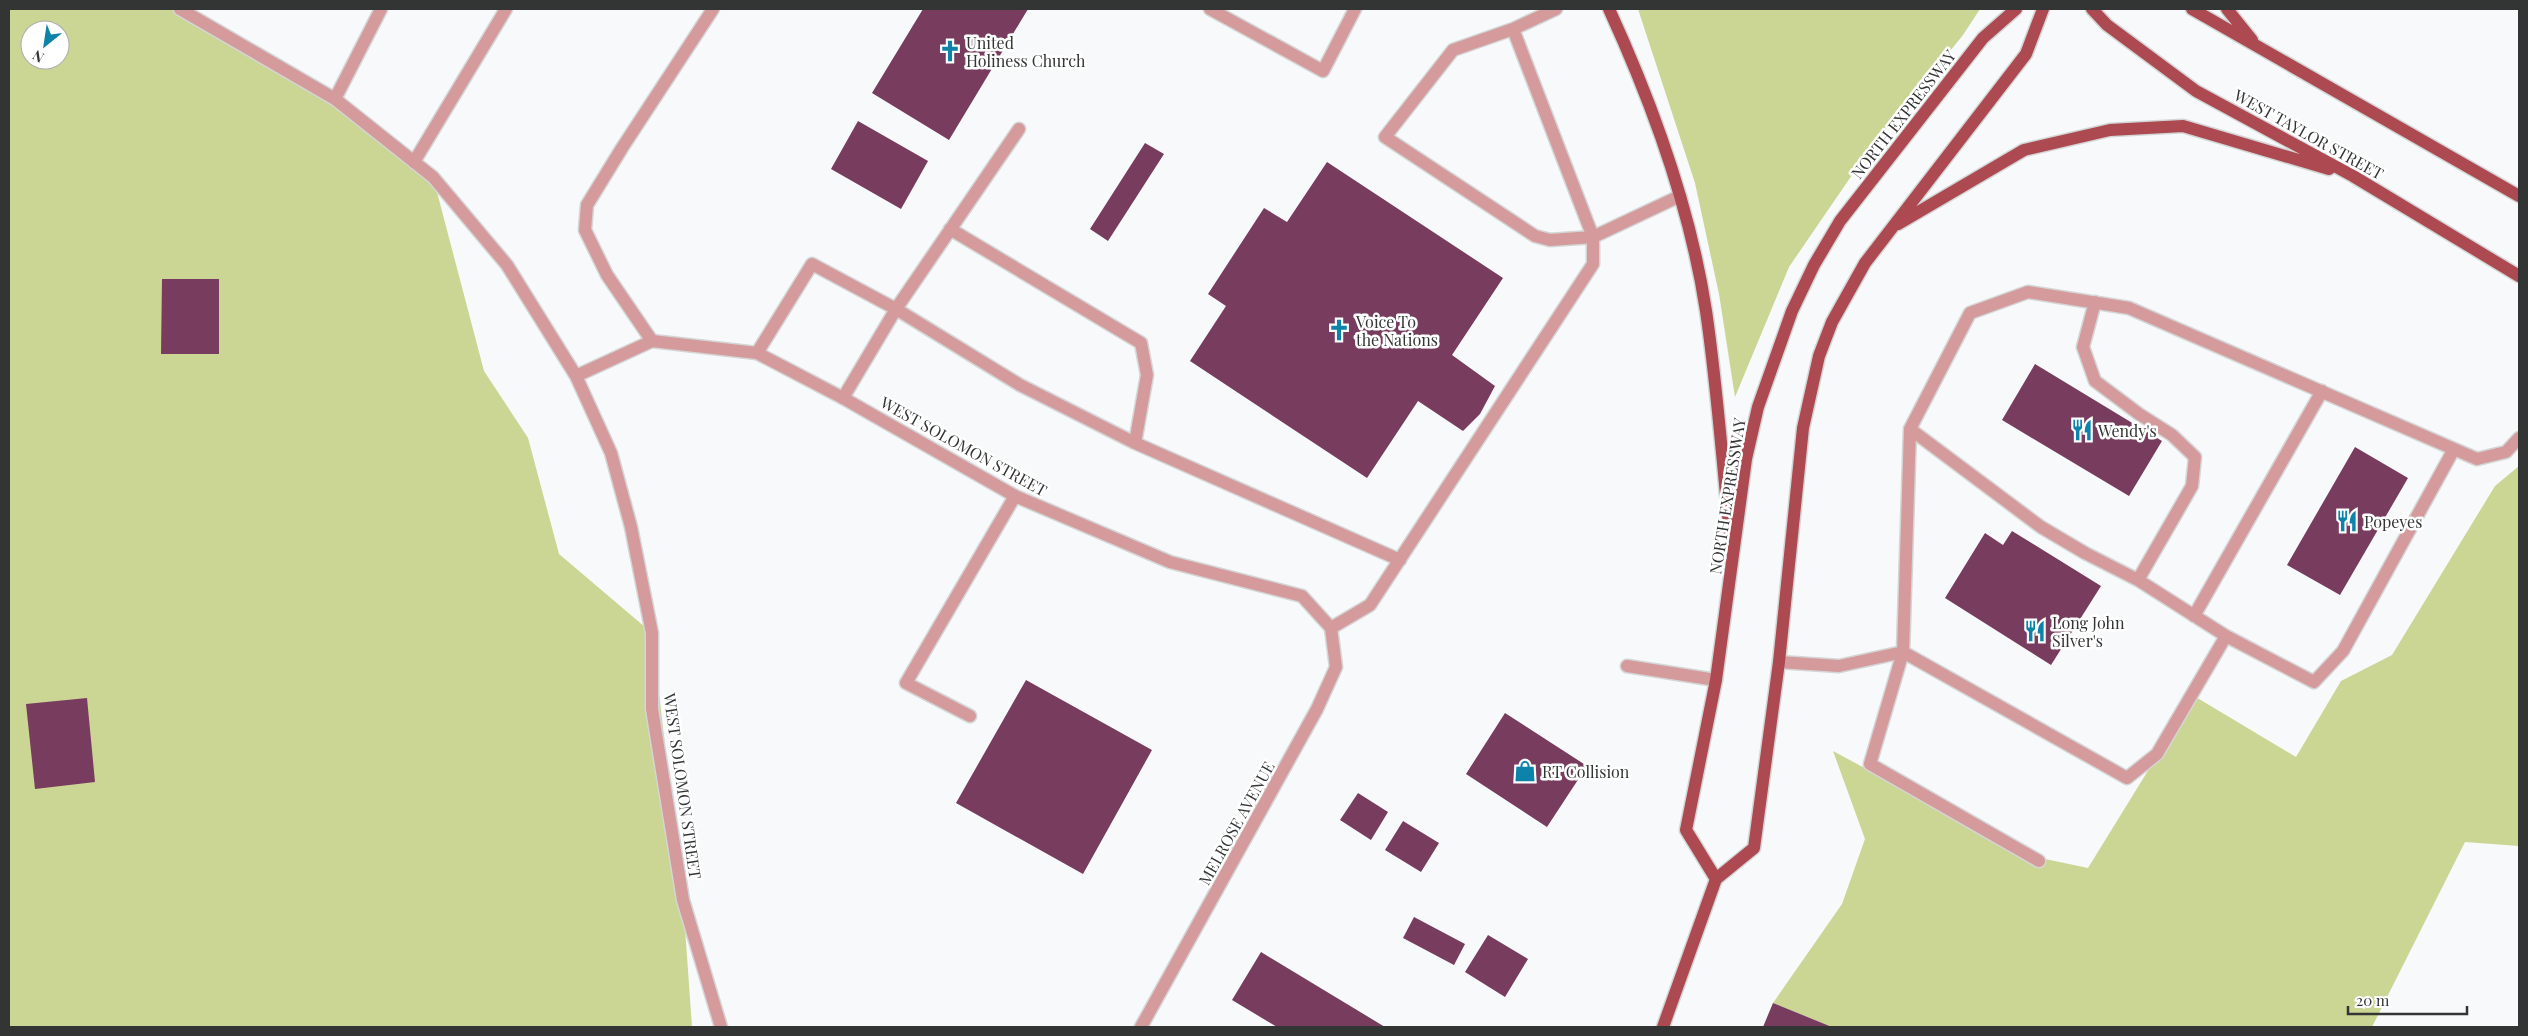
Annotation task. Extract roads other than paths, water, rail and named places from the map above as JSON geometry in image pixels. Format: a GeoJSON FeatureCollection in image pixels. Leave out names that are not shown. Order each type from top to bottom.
{"type":"FeatureCollection","features":[{"type":"Feature","properties":{"kind":"main road"},"geometry":{"type":"LineString","coordinates":[[1609,9],[1630,55],[1657,124],[1680,196],[1706,311],[1734,563]]}},
{"type":"Feature","properties":{"kind":"main road","name":"NORTH EXPRESSWAY"},"geometry":{"type":"LineString","coordinates":[[1716,880],[1686,830],[1716,680],[1734,563],[1739,502],[1758,407],[1792,311],[1814,265],[1840,221],[1977,46],[2016,9]]}},
{"type":"Feature","properties":{"kind":"main road"},"geometry":{"type":"LineString","coordinates":[[1663,1027],[1716,880],[1754,848],[1779,662],[1803,428],[1812,382],[1832,322],[1849,289],[1865,264],[2026,54],[2043,9]]}},
{"type":"Feature","properties":{"kind":"main road","name":"WEST TAYLOR STREET"},"geometry":{"type":"LineString","coordinates":[[2092,9],[2107,25],[2196,90],[2353,176],[2519,276]]}},
{"type":"Feature","properties":{"kind":"main road"},"geometry":{"type":"LineString","coordinates":[[2192,9],[2519,196]]}},
{"type":"Feature","properties":{"kind":"main road"},"geometry":{"type":"LineString","coordinates":[[2228,9],[2257,45]]}},
{"type":"Feature","properties":{"kind":"main road"},"geometry":{"type":"LineString","coordinates":[[1894,227],[2024,150],[2110,130],[2183,126],[2353,176]]}},
{"type":"Feature","properties":{"kind":"street","name":"WEST SOLOMON STREET"},"geometry":{"type":"LineString","coordinates":[[180,9],[335,99],[433,177],[507,265],[576,376],[611,453],[631,527],[652,633],[652,709],[683,900],[720,1027]]}},
{"type":"Feature","properties":{"kind":"street"},"geometry":{"type":"LineString","coordinates":[[335,99],[381,9]]}},
{"type":"Feature","properties":{"kind":"street"},"geometry":{"type":"LineString","coordinates":[[414,162],[506,9]]}},
{"type":"Feature","properties":{"kind":"street"},"geometry":{"type":"LineString","coordinates":[[576,376],[652,341],[608,275],[585,230],[587,204],[713,9]]}},
{"type":"Feature","properties":{"kind":"street"},"geometry":{"type":"LineString","coordinates":[[1210,9],[1323,71],[1355,9]]}},
{"type":"Feature","properties":{"kind":"street"},"geometry":{"type":"LineString","coordinates":[[1556,9],[1514,29],[1453,50],[1384,137],[1535,236],[1550,240],[1593,237],[1680,196]]}},
{"type":"Feature","properties":{"kind":"street"},"geometry":{"type":"LineString","coordinates":[[1331,628],[1370,606],[1593,264],[1593,237],[1514,29]]}},
{"type":"Feature","properties":{"kind":"street"},"geometry":{"type":"LineString","coordinates":[[843,398],[896,309],[1019,129]]}},
{"type":"Feature","properties":{"kind":"street"},"geometry":{"type":"LineString","coordinates":[[950,230],[1141,343],[1147,375],[1135,442]]}},
{"type":"Feature","properties":{"kind":"street"},"geometry":{"type":"LineString","coordinates":[[757,353],[812,264],[896,309],[1020,385],[1135,442],[1400,560]]}},
{"type":"Feature","properties":{"kind":"street"},"geometry":{"type":"LineString","coordinates":[[2039,861],[1870,764],[1903,652],[1910,429],[1970,313],[2028,292],[2129,308],[2477,459],[2506,452],[2519,438]]}},
{"type":"Feature","properties":{"kind":"street"},"geometry":{"type":"LineString","coordinates":[[2095,302],[2083,348],[2095,381],[2139,414],[2172,435],[2195,457],[2192,486],[2138,580]]}},
{"type":"Feature","properties":{"kind":"street","name":"WEST SOLOMON STREET"},"geometry":{"type":"LineString","coordinates":[[652,341],[757,353],[843,398],[1015,496],[1170,562],[1302,596],[1331,628]]}},
{"type":"Feature","properties":{"kind":"street"},"geometry":{"type":"LineString","coordinates":[[2194,616],[2322,391]]}},
{"type":"Feature","properties":{"kind":"street"},"geometry":{"type":"LineString","coordinates":[[1910,429],[2042,527],[2085,553],[2138,580],[2226,636],[2314,682],[2343,651],[2454,450]]}},
{"type":"Feature","properties":{"kind":"street"},"geometry":{"type":"LineString","coordinates":[[970,716],[906,683],[1015,496]]}},
{"type":"Feature","properties":{"kind":"street","name":"MELROSE AVENUE"},"geometry":{"type":"LineString","coordinates":[[1141,1027],[1317,709],[1336,667],[1331,628]]}},
{"type":"Feature","properties":{"kind":"street"},"geometry":{"type":"LineString","coordinates":[[1779,662],[1839,666],[1903,652],[2127,778],[2157,754],[2226,636]]}},
{"type":"Feature","properties":{"kind":"street"},"geometry":{"type":"LineString","coordinates":[[1627,666],[1716,680]]}},
{"type":"Feature","properties":{"kind":"place","name":"United Holiness Church"},"geometry":{"type":"Point","coordinates":[950,51]}},
{"type":"Feature","properties":{"kind":"place","name":"Voice To the Nations"},"geometry":{"type":"Point","coordinates":[1339,330]}},
{"type":"Feature","properties":{"kind":"place","name":"Wendy's"},"geometry":{"type":"Point","coordinates":[2082,430]}},
{"type":"Feature","properties":{"kind":"place","name":"Popeyes"},"geometry":{"type":"Point","coordinates":[2347,521]}},
{"type":"Feature","properties":{"kind":"place","name":"Long John Silver's"},"geometry":{"type":"Point","coordinates":[2035,631]}},
{"type":"Feature","properties":{"kind":"place","name":"RT Collision"},"geometry":{"type":"Point","coordinates":[1525,771]}}]}
